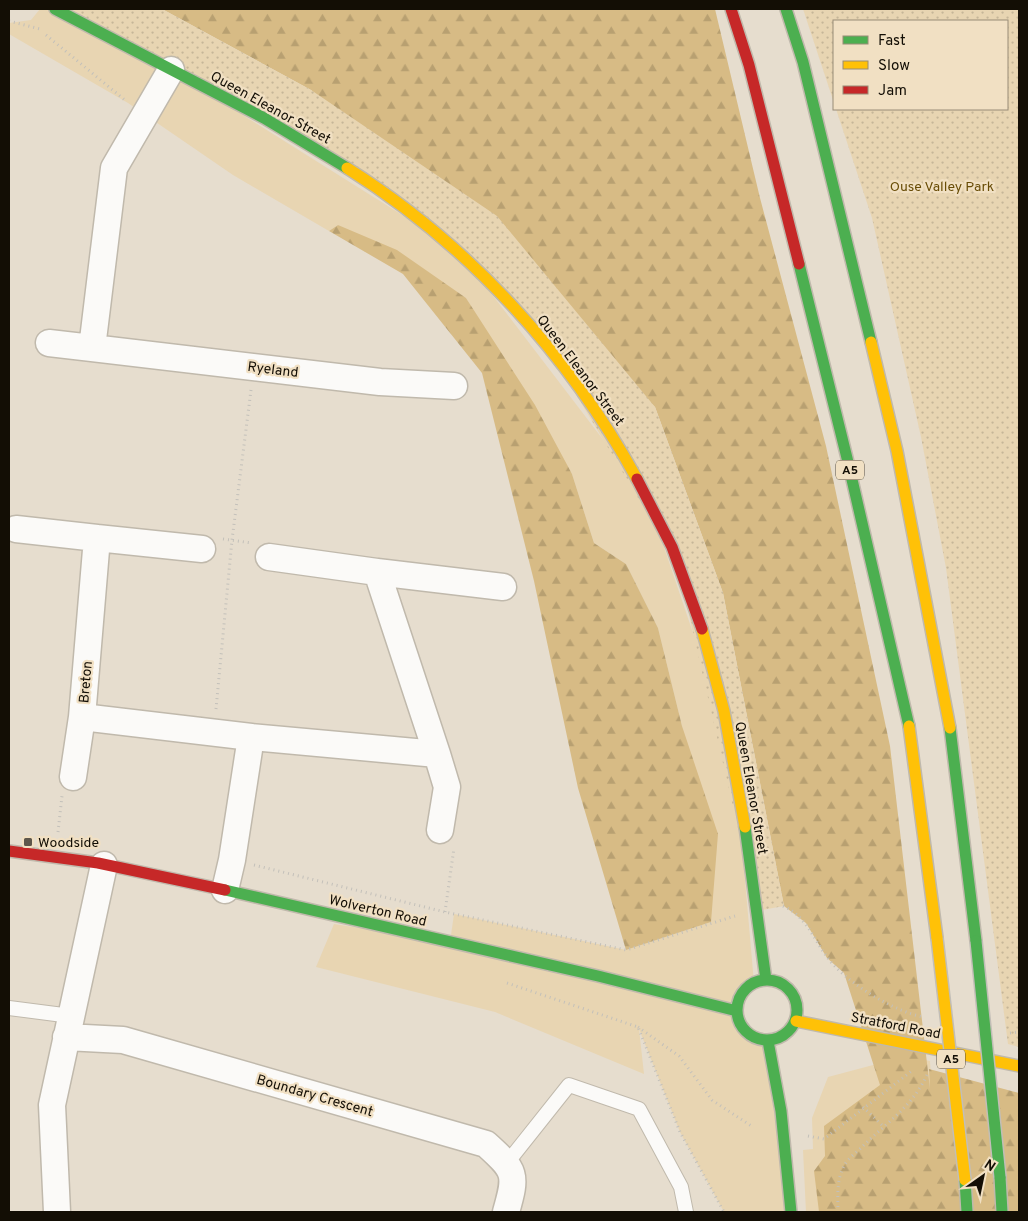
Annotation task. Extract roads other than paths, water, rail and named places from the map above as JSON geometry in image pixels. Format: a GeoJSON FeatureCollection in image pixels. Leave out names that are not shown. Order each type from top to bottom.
{"type":"FeatureCollection","features":[{"type":"Feature","properties":{"kind":"main road","name":"Queen Eleanor Street"},"geometry":{"type":"LineString","coordinates":[[54,9],[321,152],[383,192],[458,250],[547,346],[603,421],[647,497],[677,563],[702,629],[734,754],[766,980]]}},
{"type":"Feature","properties":{"kind":"main road","name":"A5"},"geometry":{"type":"LineString","coordinates":[[731,9],[749,65],[840,429],[912,738],[937,938],[967,1212]]}},
{"type":"Feature","properties":{"kind":"main road"},"geometry":{"type":"LineString","coordinates":[[786,9],[803,62],[897,451],[953,743],[976,941],[1002,1212]]}},
{"type":"Feature","properties":{"kind":"main road","name":"Wolverton Road"},"geometry":{"type":"LineString","coordinates":[[9,852],[104,865],[225,890],[643,985],[737,1011]]}},
{"type":"Feature","properties":{"kind":"main road"},"geometry":{"type":"LineString","coordinates":[[766,980],[776,982],[792,993],[797,1011],[796,1021],[789,1031],[779,1038],[768,1041],[749,1035],[741,1026],[737,1011],[739,1000],[745,990],[754,983],[766,980]]}},
{"type":"Feature","properties":{"kind":"main road","name":"Stratford Road"},"geometry":{"type":"LineString","coordinates":[[796,1021],[1019,1066]]}},
{"type":"Feature","properties":{"kind":"main road"},"geometry":{"type":"LineString","coordinates":[[768,1041],[781,1111],[791,1212]]}},
{"type":"Feature","properties":{"kind":"street"},"geometry":{"type":"LineString","coordinates":[[92,348],[114,168],[171,70]]}},
{"type":"Feature","properties":{"kind":"street","name":"Ryeland"},"geometry":{"type":"LineString","coordinates":[[49,343],[380,382],[454,386]]}},
{"type":"Feature","properties":{"kind":"street"},"geometry":{"type":"LineString","coordinates":[[16,528],[202,549]]}},
{"type":"Feature","properties":{"kind":"street","name":"Breton"},"geometry":{"type":"LineString","coordinates":[[97,538],[82,717],[251,737],[436,754]]}},
{"type":"Feature","properties":{"kind":"street"},"geometry":{"type":"LineString","coordinates":[[269,557],[503,588]]}},
{"type":"Feature","properties":{"kind":"street"},"geometry":{"type":"LineString","coordinates":[[377,572],[447,787],[440,830]]}},
{"type":"Feature","properties":{"kind":"street"},"geometry":{"type":"LineString","coordinates":[[73,777],[82,717]]}},
{"type":"Feature","properties":{"kind":"street"},"geometry":{"type":"LineString","coordinates":[[225,890],[232,860],[251,737]]}},
{"type":"Feature","properties":{"kind":"street"},"geometry":{"type":"LineString","coordinates":[[57,1212],[52,1105],[104,865]]}},
{"type":"Feature","properties":{"kind":"street","name":"Boundary Crescent"},"geometry":{"type":"LineString","coordinates":[[68,1026],[486,1144],[507,1163]]}},
{"type":"Feature","properties":{"kind":"street"},"geometry":{"type":"LineString","coordinates":[[506,1212],[514,1185],[507,1163]]}},
{"type":"Feature","properties":{"kind":"lane"},"geometry":{"type":"LineString","coordinates":[[9,1008],[68,1026]]}},
{"type":"Feature","properties":{"kind":"lane"},"geometry":{"type":"LineString","coordinates":[[507,1163],[569,1085],[639,1109],[680,1187],[686,1212]]}},
{"type":"Feature","properties":{"kind":"place","name":"Woodside"},"geometry":{"type":"Point","coordinates":[28,842]}},
{"type":"Feature","properties":{"kind":"park label","name":"Ouse Valley Park"},"geometry":{"type":"Point","coordinates":[942,186]}}]}
